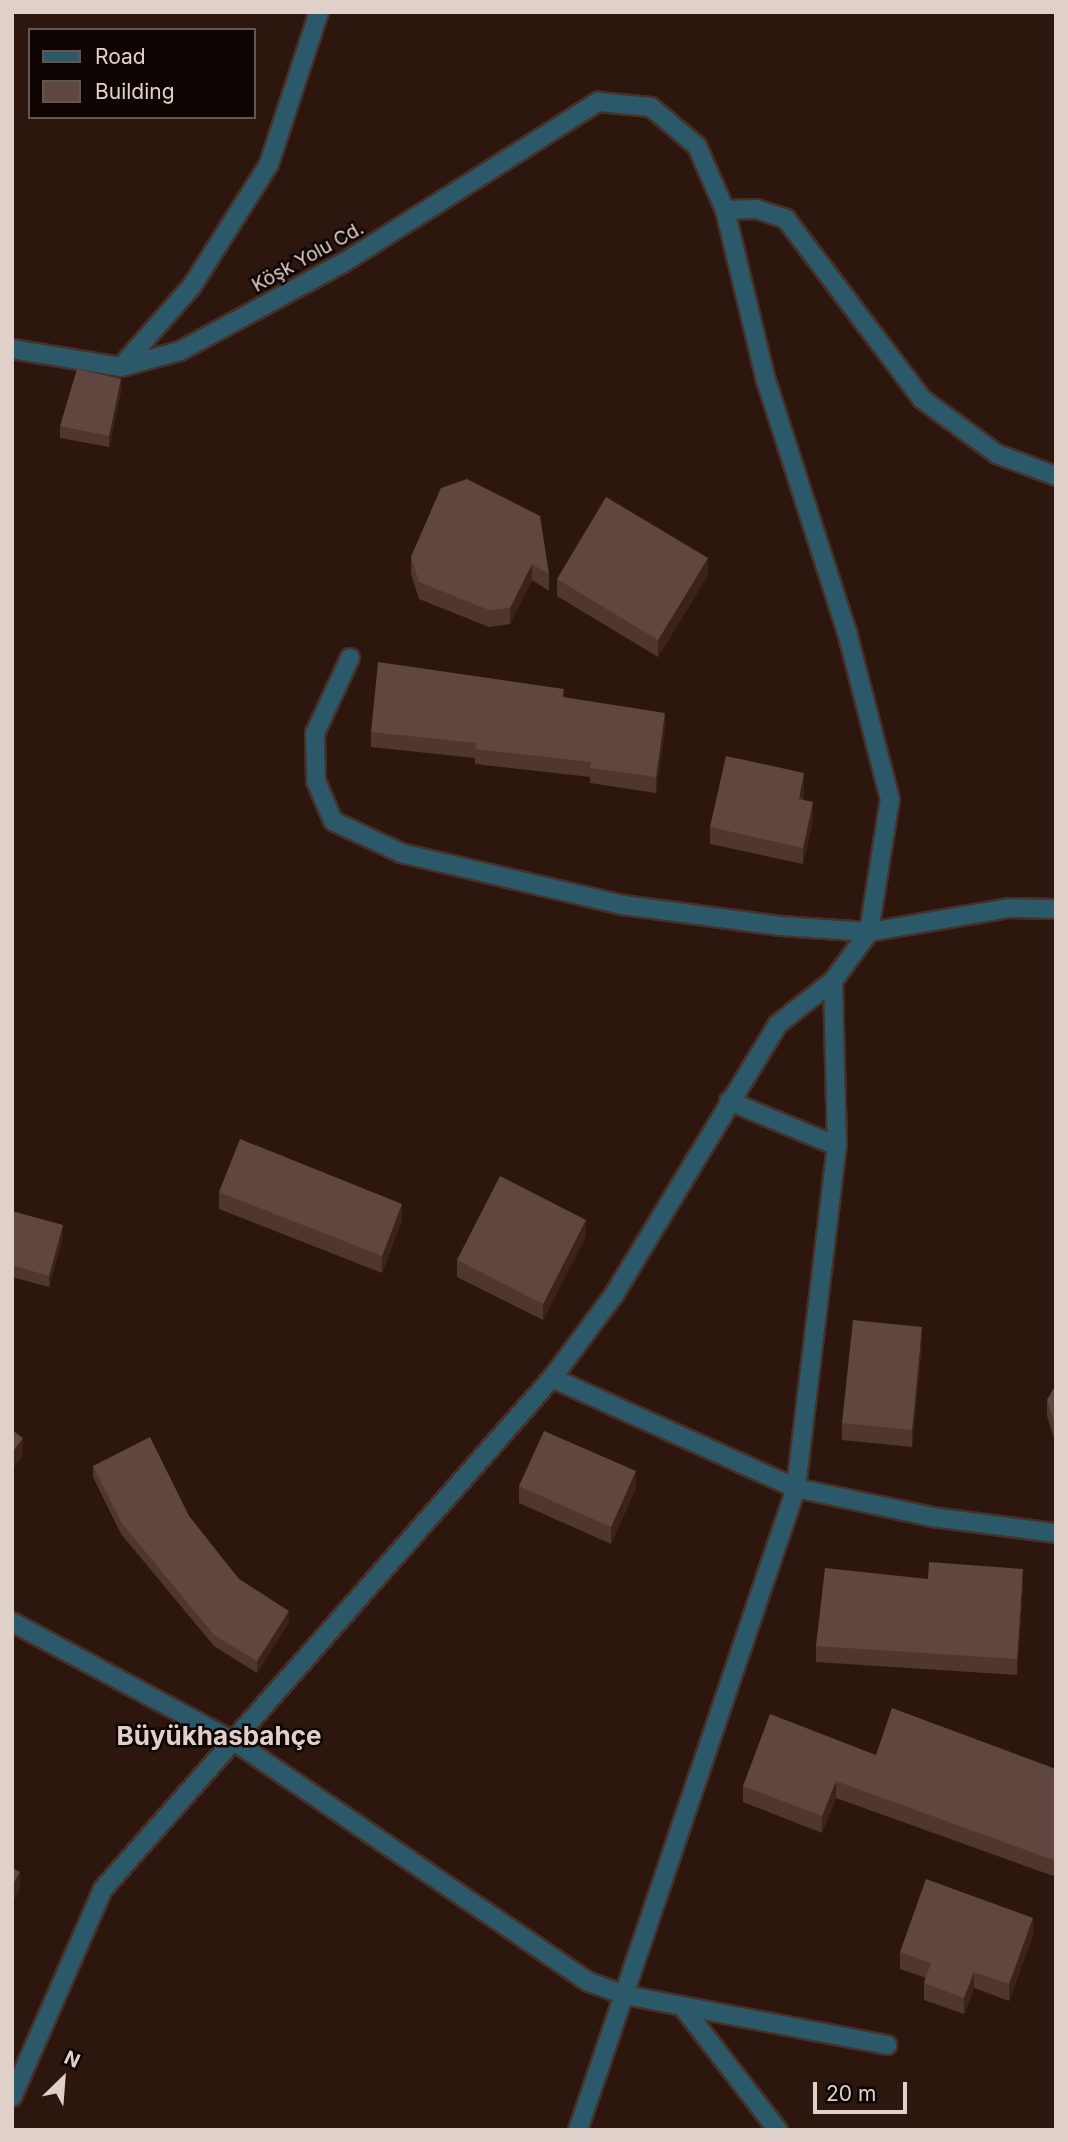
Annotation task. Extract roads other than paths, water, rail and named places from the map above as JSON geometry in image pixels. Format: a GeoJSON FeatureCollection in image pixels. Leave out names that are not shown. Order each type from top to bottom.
{"type":"FeatureCollection","features":[{"type":"Feature","properties":{"kind":"street"},"geometry":{"type":"LineString","coordinates":[[121,367],[192,286],[269,164],[319,12]]}},
{"type":"Feature","properties":{"kind":"street","name":"Köşk Yolu Cd."},"geometry":{"type":"LineString","coordinates":[[12,349],[121,367],[180,351],[343,263],[598,102],[651,107],[675,122],[697,146],[725,210]]}},
{"type":"Feature","properties":{"kind":"street"},"geometry":{"type":"LineString","coordinates":[[12,2096],[103,1889],[237,1743],[552,1378],[613,1296],[778,1024],[833,981],[869,932],[890,799],[847,632],[765,377],[725,210],[756,209],[786,219],[922,399],[997,454],[1056,476]]}},
{"type":"Feature","properties":{"kind":"street"},"geometry":{"type":"LineString","coordinates":[[350,659],[315,733],[316,781],[333,821],[401,853],[623,905],[869,932],[1010,908],[1056,909]]}},
{"type":"Feature","properties":{"kind":"street"},"geometry":{"type":"LineString","coordinates":[[578,2130],[796,1488],[837,1146],[833,981]]}},
{"type":"Feature","properties":{"kind":"street"},"geometry":{"type":"LineString","coordinates":[[729,1101],[837,1146]]}},
{"type":"Feature","properties":{"kind":"street"},"geometry":{"type":"LineString","coordinates":[[552,1378],[796,1488],[932,1517],[1056,1533]]}},
{"type":"Feature","properties":{"kind":"street"},"geometry":{"type":"LineString","coordinates":[[12,1622],[237,1743],[589,1982],[625,1995],[887,2045]]}},
{"type":"Feature","properties":{"kind":"street"},"geometry":{"type":"LineString","coordinates":[[682,2006],[778,2130]]}},
{"type":"Feature","properties":{"kind":"district","name":"Büyükhasbahçe"},"geometry":{"type":"Point","coordinates":[219,1736]}}]}
